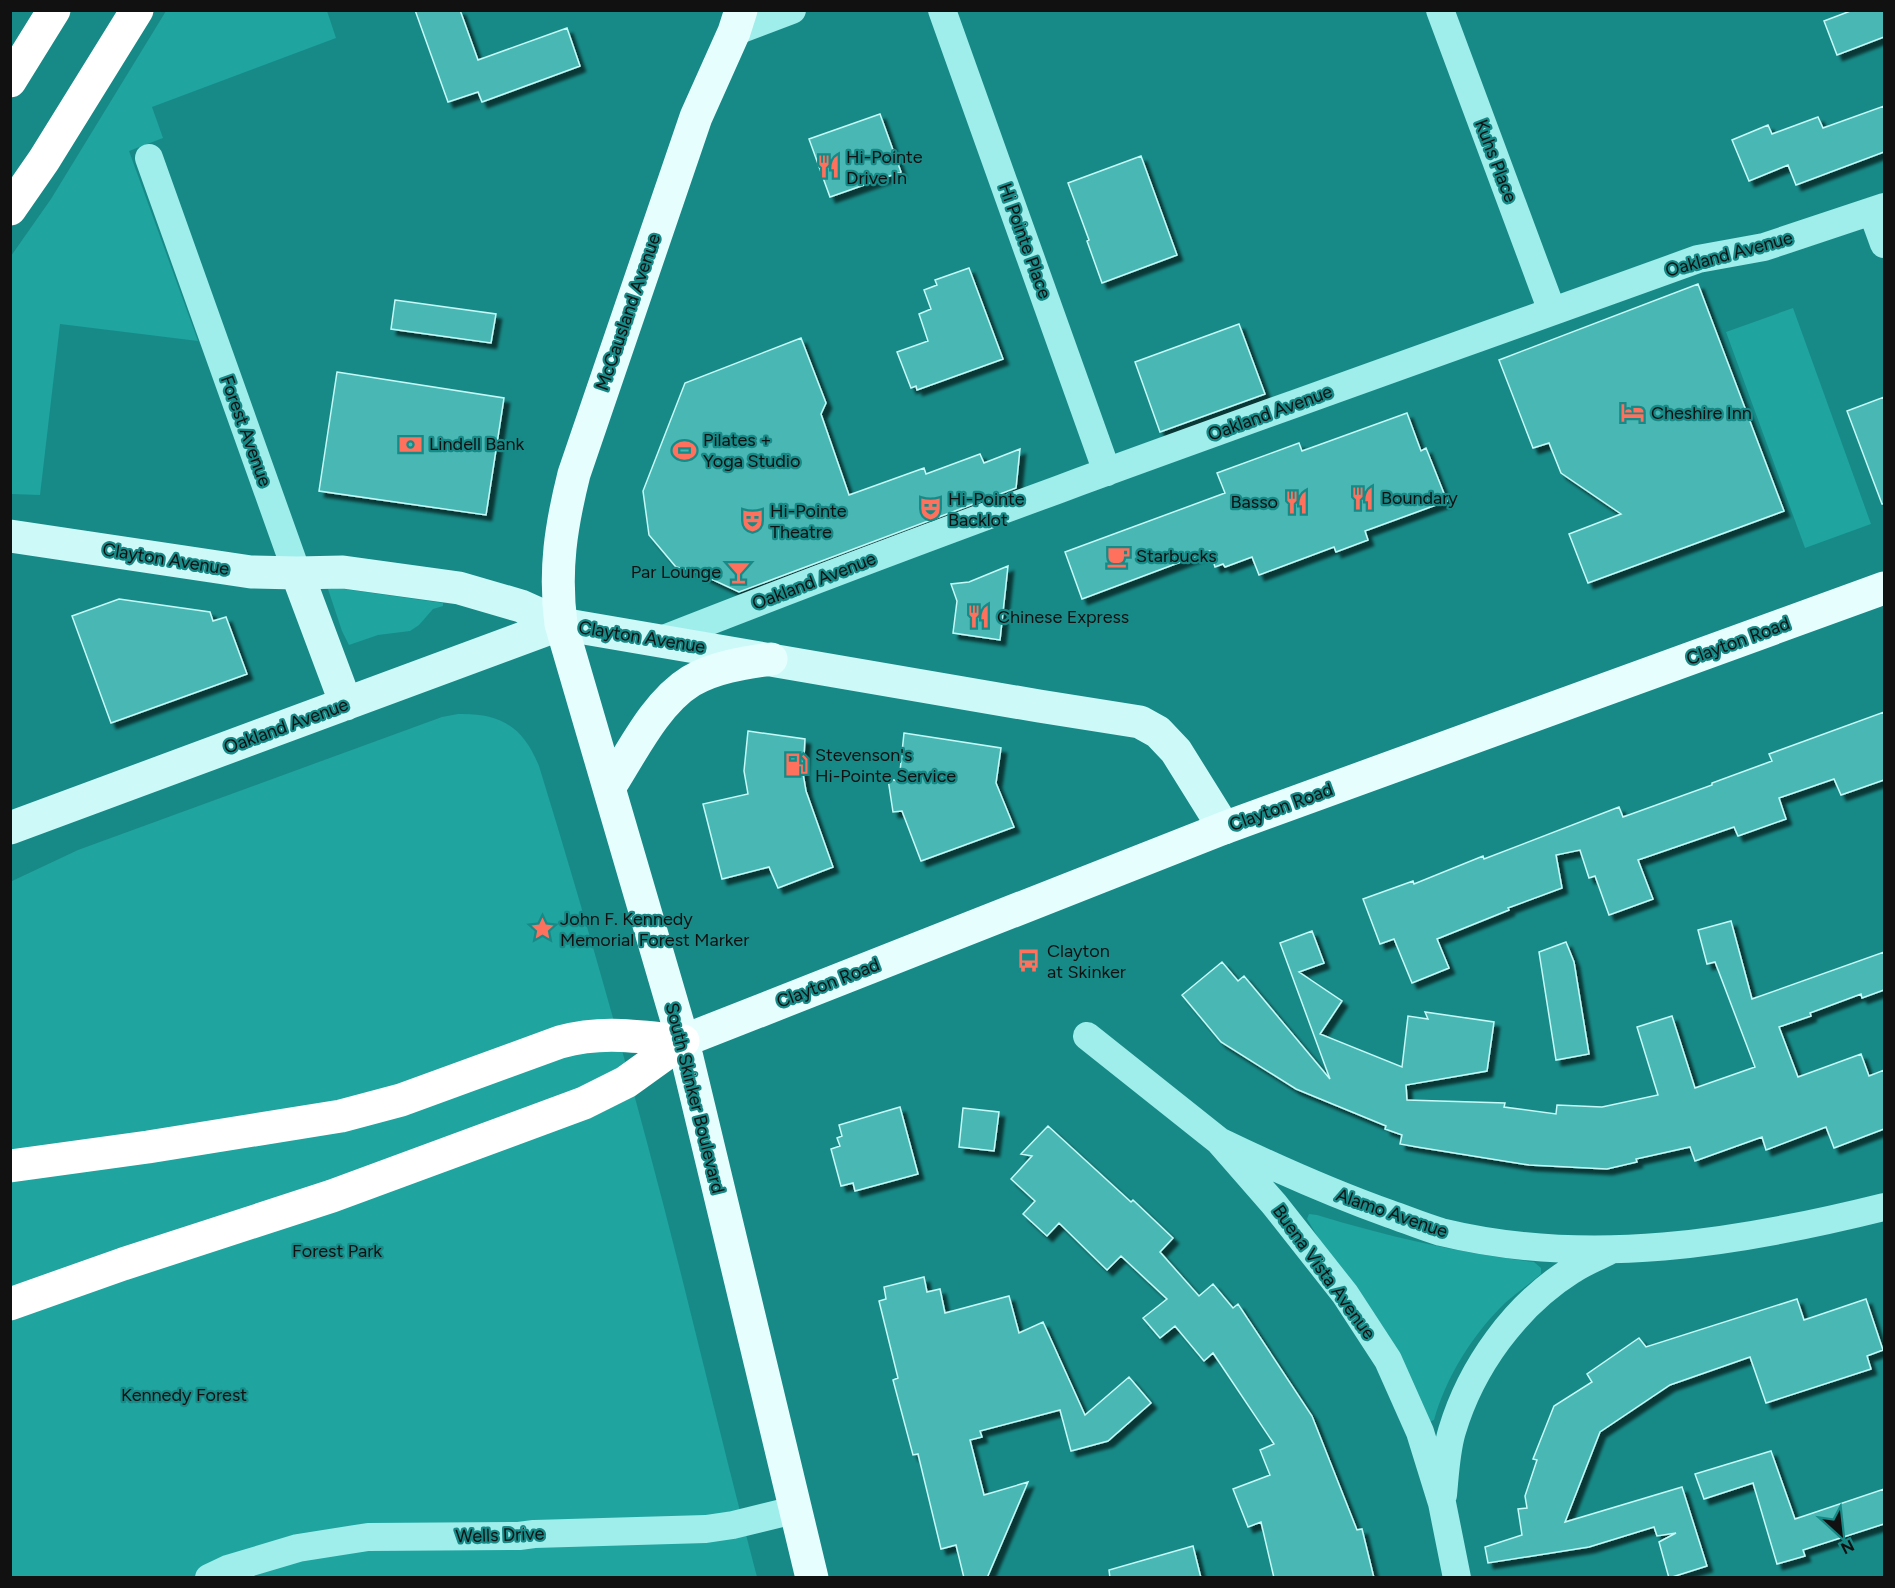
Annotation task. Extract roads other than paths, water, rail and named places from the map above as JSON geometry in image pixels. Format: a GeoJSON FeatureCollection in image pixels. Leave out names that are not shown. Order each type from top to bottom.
{"type":"FeatureCollection","features":[{"type":"Feature","properties":{"kind":"highway"},"geometry":{"type":"LineString","coordinates":[[10,81],[54,10]]}},
{"type":"Feature","properties":{"kind":"highway"},"geometry":{"type":"LineString","coordinates":[[10,209],[44,160],[137,10]]}},
{"type":"Feature","properties":{"kind":"highway"},"geometry":{"type":"LineString","coordinates":[[10,1166],[342,1116],[401,1100],[581,1036],[608,1034],[682,1041]]}},
{"type":"Feature","properties":{"kind":"highway"},"geometry":{"type":"LineString","coordinates":[[10,1304],[123,1264],[332,1196],[584,1103],[626,1082],[682,1041]]}},
{"type":"Feature","properties":{"kind":"main road","name":"McCausland Avenue"},"geometry":{"type":"LineString","coordinates":[[561,624],[558,560],[564,514],[574,474],[696,117],[737,22]]}},
{"type":"Feature","properties":{"kind":"main road","name":"Clayton Road"},"geometry":{"type":"LineString","coordinates":[[682,1041],[1224,828],[1884,588]]}},
{"type":"Feature","properties":{"kind":"main road","name":"South Skinker Boulevard"},"geometry":{"type":"LineString","coordinates":[[561,624],[682,1041],[812,1578]]}},
{"type":"Feature","properties":{"kind":"main road"},"geometry":{"type":"LineString","coordinates":[[609,788],[653,720],[678,690],[692,680],[712,672],[737,664],[771,659]]}},
{"type":"Feature","properties":{"kind":"street"},"geometry":{"type":"LineString","coordinates":[[737,22],[792,10]]}},
{"type":"Feature","properties":{"kind":"street","name":"Hi Pointe Place"},"geometry":{"type":"LineString","coordinates":[[942,10],[1107,472]]}},
{"type":"Feature","properties":{"kind":"street","name":"Kuhs Place"},"geometry":{"type":"LineString","coordinates":[[1440,10],[1552,311]]}},
{"type":"Feature","properties":{"kind":"street","name":"Forest Avenue"},"geometry":{"type":"LineString","coordinates":[[149,158],[346,704]]}},
{"type":"Feature","properties":{"kind":"street"},"geometry":{"type":"LineString","coordinates":[[1878,209],[1884,244]]}},
{"type":"Feature","properties":{"kind":"street","name":"Oakland Avenue"},"geometry":{"type":"LineString","coordinates":[[662,640],[1107,472],[1698,259],[1764,247],[1878,209]]}},
{"type":"Feature","properties":{"kind":"street","name":"Clayton Avenue"},"geometry":{"type":"LineString","coordinates":[[10,536],[251,572],[343,572],[459,588],[521,606],[561,624],[1140,722],[1158,732],[1176,751],[1190,770],[1224,828]]}},
{"type":"Feature","properties":{"kind":"street","name":"Oakland Avenue"},"geometry":{"type":"LineString","coordinates":[[10,828],[561,624]]}},
{"type":"Feature","properties":{"kind":"street","name":"Buena Vista Avenue"},"geometry":{"type":"LineString","coordinates":[[1088,1036],[1219,1141],[1309,1246],[1345,1294],[1388,1360],[1420,1432],[1442,1503],[1457,1578]]}},
{"type":"Feature","properties":{"kind":"street","name":"Alamo Avenue"},"geometry":{"type":"LineString","coordinates":[[1219,1141],[1282,1172],[1353,1201],[1440,1232],[1521,1245],[1611,1250],[1691,1245],[1819,1223],[1884,1207]]}},
{"type":"Feature","properties":{"kind":"street","name":"Alamo Avenue"},"geometry":{"type":"LineString","coordinates":[[1442,1503],[1451,1433],[1468,1387],[1492,1346],[1542,1293],[1572,1269],[1611,1250]]}},
{"type":"Feature","properties":{"kind":"street","name":"Wells Drive"},"geometry":{"type":"LineString","coordinates":[[209,1578],[228,1569],[298,1548],[368,1537],[519,1536],[706,1529],[794,1510]]}},
{"type":"Feature","properties":{"kind":"place","name":"Hi-Pointe Drive In"},"geometry":{"type":"Point","coordinates":[828,167]}},
{"type":"Feature","properties":{"kind":"place","name":"Cheshire Inn"},"geometry":{"type":"Point","coordinates":[1633,413]}},
{"type":"Feature","properties":{"kind":"place","name":"Lindell Bank"},"geometry":{"type":"Point","coordinates":[411,444]}},
{"type":"Feature","properties":{"kind":"place","name":"Pilates + Yoga Studio"},"geometry":{"type":"Point","coordinates":[685,450]}},
{"type":"Feature","properties":{"kind":"place","name":"Boundary"},"geometry":{"type":"Point","coordinates":[1363,498]}},
{"type":"Feature","properties":{"kind":"place","name":"Basso"},"geometry":{"type":"Point","coordinates":[1296,502]}},
{"type":"Feature","properties":{"kind":"place","name":"Hi-Pointe Backlot"},"geometry":{"type":"Point","coordinates":[930,509]}},
{"type":"Feature","properties":{"kind":"place","name":"Hi-Pointe Theatre"},"geometry":{"type":"Point","coordinates":[752,521]}},
{"type":"Feature","properties":{"kind":"place","name":"Starbucks"},"geometry":{"type":"Point","coordinates":[1118,556]}},
{"type":"Feature","properties":{"kind":"place","name":"Par Lounge"},"geometry":{"type":"Point","coordinates":[739,572]}},
{"type":"Feature","properties":{"kind":"place","name":"Chinese Express"},"geometry":{"type":"Point","coordinates":[979,617]}},
{"type":"Feature","properties":{"kind":"place","name":"Stevenson's Hi-Pointe Service"},"geometry":{"type":"Point","coordinates":[797,765]}},
{"type":"Feature","properties":{"kind":"place","name":"John F. Kennedy Memorial Forest Marker"},"geometry":{"type":"Point","coordinates":[542,929]}},
{"type":"Feature","properties":{"kind":"place","name":"Clayton at Skinker"},"geometry":{"type":"Point","coordinates":[1029,961]}},
{"type":"Feature","properties":{"kind":"park label","name":"Forest Park"},"geometry":{"type":"Point","coordinates":[337,1251]}},
{"type":"Feature","properties":{"kind":"park label","name":"Kennedy Forest"},"geometry":{"type":"Point","coordinates":[184,1395]}}]}
